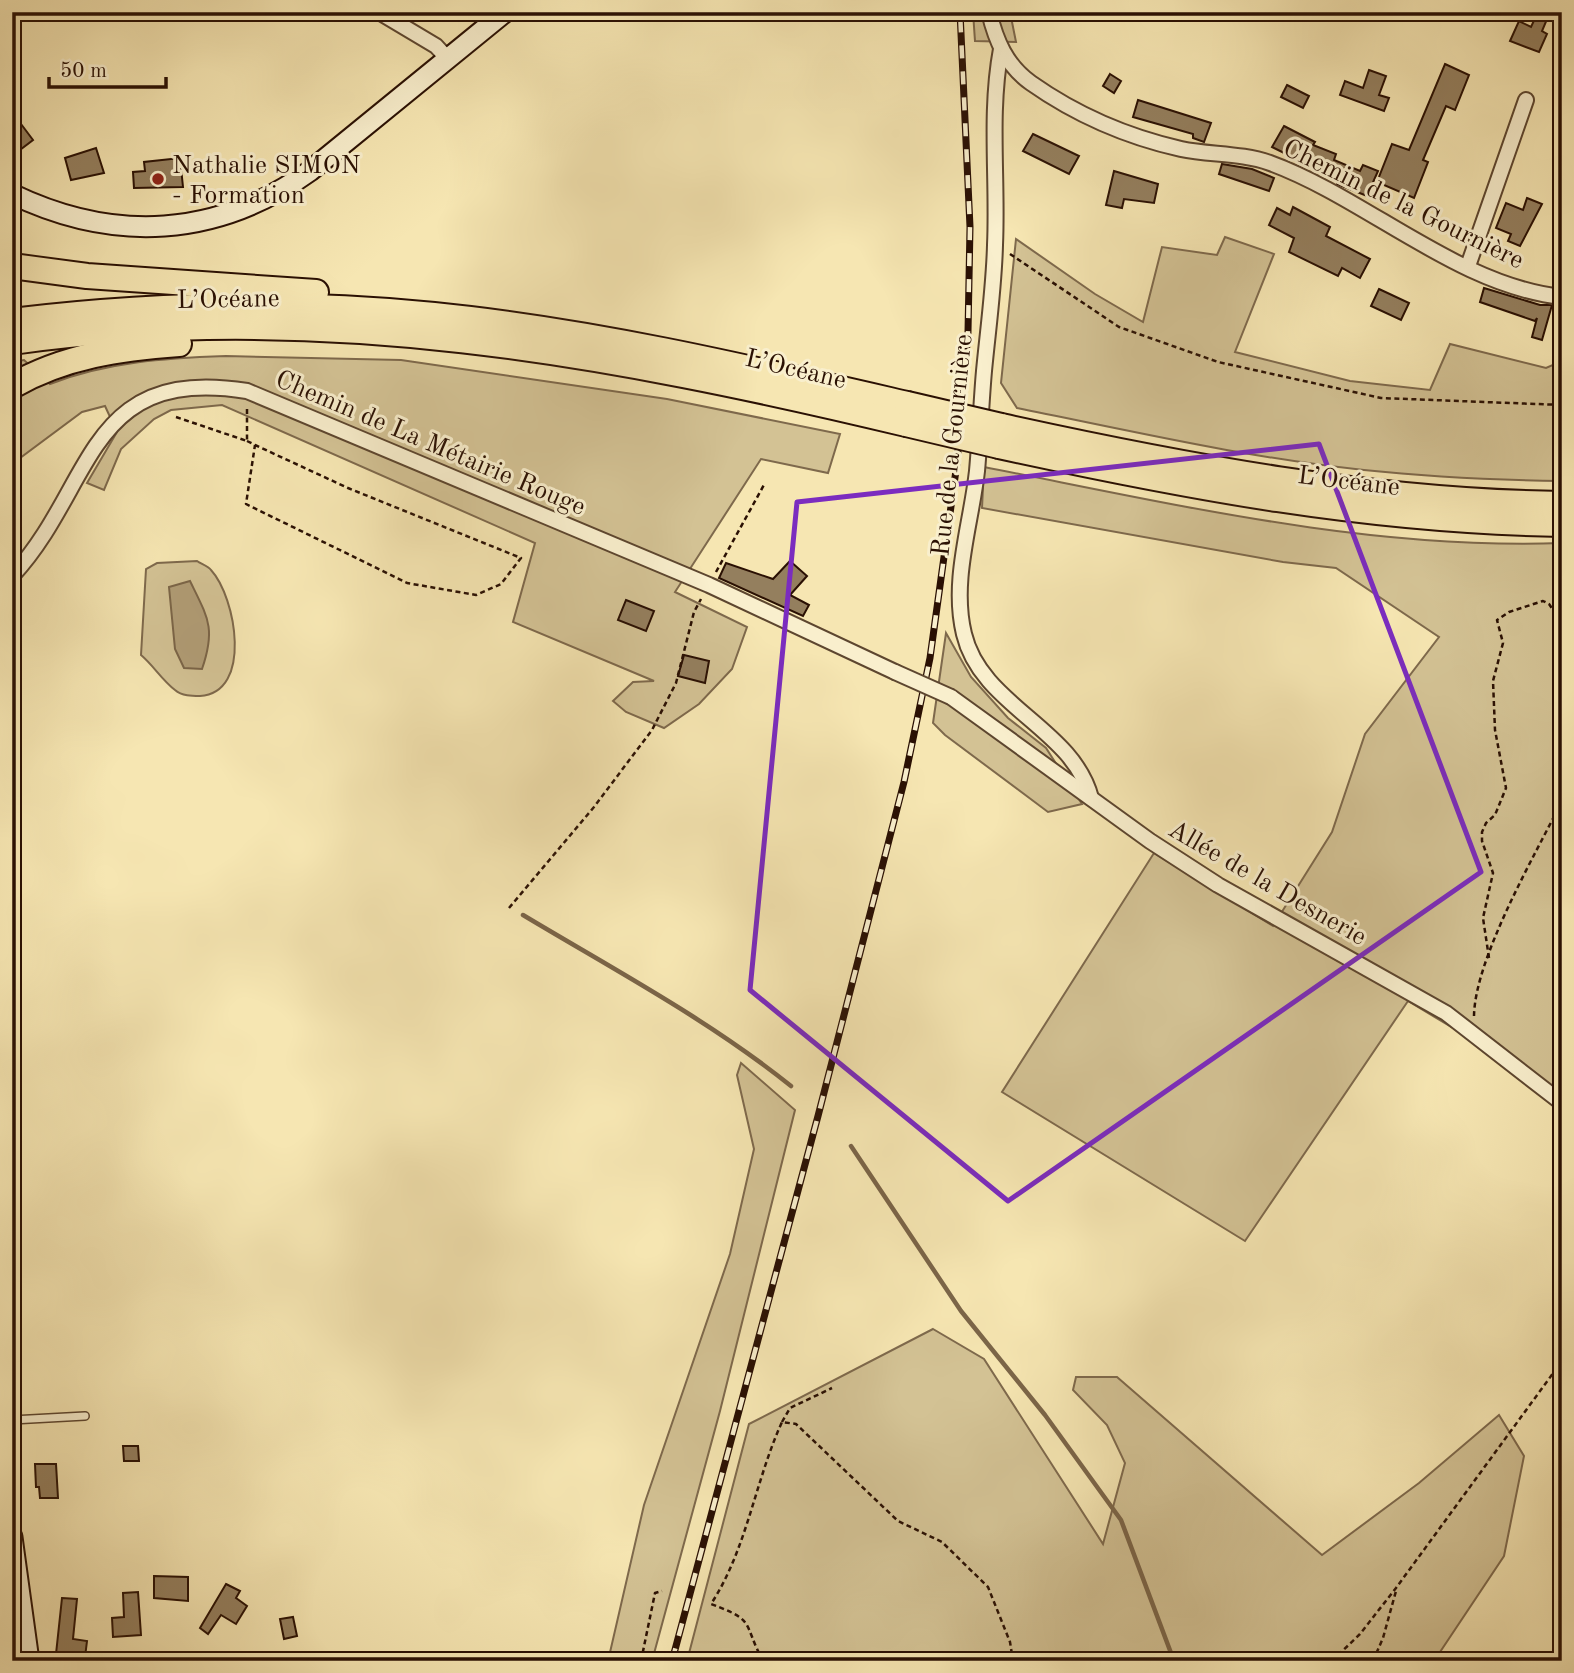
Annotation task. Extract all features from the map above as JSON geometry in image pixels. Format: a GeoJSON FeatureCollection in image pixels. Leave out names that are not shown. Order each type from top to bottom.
{"type":"FeatureCollection","features":[{"type":"Feature","properties":{"kind":"highway"},"geometry":{"type":"LineString","coordinates":[[12,265],[87,276],[403,299],[436,315]]}},
{"type":"Feature","properties":{"kind":"highway","name":"L’Océane"},"geometry":{"type":"LineString","coordinates":[[12,321],[128,310],[237,306],[436,315],[660,349],[1000,436],[1150,479],[1302,505],[1453,520],[1562,524]]}},
{"type":"Feature","properties":{"kind":"highway"},"geometry":{"type":"LineString","coordinates":[[12,386],[76,358],[116,350],[262,340],[297,327]]}},
{"type":"Feature","properties":{"kind":"highway","name":"L’Océane"},"geometry":{"type":"LineString","coordinates":[[12,342],[144,329],[297,327],[464,338],[580,355],[906,414]]}},
{"type":"Feature","properties":{"kind":"highway","name":"L’Océane"},"geometry":{"type":"LineString","coordinates":[[1000,436],[1304,485],[1424,498],[1562,504]]}},
{"type":"Feature","properties":{"kind":"street"},"geometry":{"type":"LineString","coordinates":[[379,12],[436,46],[448,59]]}},
{"type":"Feature","properties":{"kind":"street"},"geometry":{"type":"LineString","coordinates":[[12,194],[74,219],[126,228],[174,226],[254,204],[284,189],[505,12]]}},
{"type":"Feature","properties":{"kind":"street","name":"Chemin de la Gournière"},"geometry":{"type":"LineString","coordinates":[[989,12],[1001,49],[1013,67],[1031,82],[1116,130],[1183,149],[1267,162],[1510,286],[1562,297]]}},
{"type":"Feature","properties":{"kind":"street","name":"Rue de la Gournière"},"geometry":{"type":"LineString","coordinates":[[1001,49],[994,88],[995,245],[977,472],[958,596],[964,635],[978,667],[1015,708],[1066,752],[1085,775],[1091,798]]}},
{"type":"Feature","properties":{"kind":"street"},"geometry":{"type":"LineString","coordinates":[[1468,266],[1526,100]]}},
{"type":"Feature","properties":{"kind":"street","name":"Chemin de La Métairie Rouge"},"geometry":{"type":"LineString","coordinates":[[12,576],[49,531],[97,442],[124,412],[175,389],[208,386],[247,391],[709,585],[951,698]]}},
{"type":"Feature","properties":{"kind":"street","name":"Allée de la Desnerie"},"geometry":{"type":"LineString","coordinates":[[951,698],[1218,885],[1446,1013],[1562,1103]]}},
{"type":"Feature","properties":{"kind":"street"},"geometry":{"type":"LineString","coordinates":[[12,1537],[29,1661]]}},
{"type":"Feature","properties":{"kind":"street"},"geometry":{"type":"LineString","coordinates":[[12,1652],[14,1661]]}},
{"type":"Feature","properties":{"kind":"lane"},"geometry":{"type":"LineString","coordinates":[[12,1420],[85,1416]]}},
{"type":"Feature","properties":{"kind":"path"},"geometry":{"type":"LineString","coordinates":[[995,245],[1119,327],[1218,362],[1381,398],[1562,405]]}},
{"type":"Feature","properties":{"kind":"path"},"geometry":{"type":"LineString","coordinates":[[247,391],[247,441]]}},
{"type":"Feature","properties":{"kind":"path"},"geometry":{"type":"LineString","coordinates":[[176,417],[247,441],[348,488],[521,558],[501,584],[476,595],[407,583],[246,504],[255,445]]}},
{"type":"Feature","properties":{"kind":"path"},"geometry":{"type":"LineString","coordinates":[[509,908],[594,807],[652,730],[676,683],[694,612],[765,482]]}},
{"type":"Feature","properties":{"kind":"path"},"geometry":{"type":"LineString","coordinates":[[1489,958],[1483,918],[1493,873],[1482,841],[1482,832],[1486,822],[1495,814],[1506,788],[1495,730],[1493,681],[1503,643],[1497,620],[1508,612],[1543,601],[1549,604],[1562,623]]}},
{"type":"Feature","properties":{"kind":"path"},"geometry":{"type":"LineString","coordinates":[[1485,1045],[1474,1015],[1475,992],[1512,902],[1562,801]]}},
{"type":"Feature","properties":{"kind":"path"},"geometry":{"type":"LineString","coordinates":[[1332,1661],[1360,1634],[1396,1588],[1562,1361]]}},
{"type":"Feature","properties":{"kind":"path"},"geometry":{"type":"LineString","coordinates":[[763,1661],[745,1620],[733,1611],[711,1604],[730,1574],[765,1458],[782,1422],[790,1408],[832,1388]]}},
{"type":"Feature","properties":{"kind":"path"},"geometry":{"type":"LineString","coordinates":[[782,1422],[796,1424],[898,1521],[942,1542],[988,1587],[1010,1642],[1013,1661]]}},
{"type":"Feature","properties":{"kind":"path"},"geometry":{"type":"LineString","coordinates":[[1373,1661],[1383,1638],[1396,1588]]}},
{"type":"Feature","properties":{"kind":"path"},"geometry":{"type":"LineString","coordinates":[[641,1661],[650,1604],[655,1593],[662,1591]]}},
{"type":"Feature","properties":{"kind":"highlighted area"},"geometry":{"type":"Polygon","coordinates":[[[1319,444],[1481,872],[1008,1201],[750,990],[797,502],[1319,444]]]}},
{"type":"Feature","properties":{"kind":"shaded area"},"geometry":{"type":"Polygon","coordinates":[[[973,12],[1010,12],[1016,42],[975,41],[973,12]]]}},
{"type":"Feature","properties":{"kind":"shaded area"},"geometry":{"type":"Polygon","coordinates":[[[1225,237],[1274,254],[1235,352],[1350,381],[1430,390],[1450,344],[1546,368],[1562,361],[1562,481],[1438,476],[1321,465],[1190,443],[1017,408],[1001,383],[1016,239],[1095,294],[1143,322],[1162,247],[1217,255],[1225,237]]]}},
{"type":"Feature","properties":{"kind":"shaded area"},"geometry":{"type":"Polygon","coordinates":[[[226,356],[401,360],[667,399],[840,434],[828,473],[761,459],[675,592],[747,627],[732,669],[699,704],[664,728],[626,712],[613,701],[633,682],[654,681],[513,622],[535,543],[222,405],[171,410],[154,419],[121,449],[104,490],[87,483],[117,432],[105,406],[82,412],[12,464],[12,362],[24,360],[50,384],[114,366],[226,356]]]}},
{"type":"Feature","properties":{"kind":"shaded area"},"geometry":{"type":"Polygon","coordinates":[[[984,467],[1271,522],[1344,532],[1489,543],[1562,543],[1562,1113],[1473,1040],[1408,1001],[1245,1241],[1002,1092],[1154,853],[1273,926],[1332,832],[1365,734],[1439,637],[1336,568],[1283,562],[982,508],[984,467]]]}},
{"type":"Feature","properties":{"kind":"shaded area"},"geometry":{"type":"Polygon","coordinates":[[[197,561],[210,569],[220,583],[227,601],[235,642],[228,679],[217,691],[200,696],[178,692],[141,655],[146,569],[157,563],[197,561]]]}},
{"type":"Feature","properties":{"kind":"shaded area"},"geometry":{"type":"Polygon","coordinates":[[[190,581],[208,624],[209,643],[202,669],[184,668],[175,649],[169,587],[190,581]]]}},
{"type":"Feature","properties":{"kind":"shaded area"},"geometry":{"type":"Polygon","coordinates":[[[946,633],[971,677],[1008,718],[1046,748],[1082,804],[1048,812],[945,735],[933,723],[946,633]]]}},
{"type":"Feature","properties":{"kind":"shaded area"},"geometry":{"type":"Polygon","coordinates":[[[741,1063],[795,1110],[720,1411],[652,1661],[608,1661],[644,1505],[730,1254],[754,1149],[737,1075],[741,1063]]]}},
{"type":"Feature","properties":{"kind":"shaded area"},"geometry":{"type":"Polygon","coordinates":[[[933,1329],[984,1359],[1103,1544],[1125,1463],[1107,1425],[1073,1390],[1076,1377],[1117,1377],[1322,1555],[1419,1483],[1499,1415],[1524,1456],[1504,1556],[1434,1661],[687,1661],[749,1424],[933,1329]]]}},
{"type":"Feature","properties":{"kind":"building"},"geometry":{"type":"Polygon","coordinates":[[[1538,12],[1550,12],[1542,31],[1547,34],[1539,52],[1510,41],[1519,21],[1531,27],[1538,12]]]}},
{"type":"Feature","properties":{"kind":"building"},"geometry":{"type":"Polygon","coordinates":[[[1445,64],[1469,75],[1455,110],[1446,106],[1423,160],[1428,162],[1414,198],[1377,182],[1392,144],[1409,150],[1445,64]]]}},
{"type":"Feature","properties":{"kind":"building"},"geometry":{"type":"Polygon","coordinates":[[[1369,70],[1386,76],[1379,95],[1389,98],[1384,111],[1340,95],[1345,81],[1363,88],[1369,70]]]}},
{"type":"Feature","properties":{"kind":"building"},"geometry":{"type":"Polygon","coordinates":[[[1110,74],[1121,81],[1114,93],[1103,86],[1110,74]]]}},
{"type":"Feature","properties":{"kind":"building"},"geometry":{"type":"Polygon","coordinates":[[[1287,85],[1309,96],[1303,108],[1281,97],[1287,85]]]}},
{"type":"Feature","properties":{"kind":"building"},"geometry":{"type":"Polygon","coordinates":[[[1138,100],[1211,123],[1204,142],[1193,138],[1193,134],[1133,117],[1138,100]]]}},
{"type":"Feature","properties":{"kind":"building"},"geometry":{"type":"Polygon","coordinates":[[[12,112],[33,140],[12,156],[12,112]]]}},
{"type":"Feature","properties":{"kind":"building"},"geometry":{"type":"Polygon","coordinates":[[[1284,126],[1315,142],[1313,145],[1336,154],[1334,160],[1360,171],[1363,165],[1378,171],[1367,196],[1337,184],[1337,179],[1272,147],[1284,126]]]}},
{"type":"Feature","properties":{"kind":"building"},"geometry":{"type":"Polygon","coordinates":[[[1033,134],[1079,156],[1069,174],[1023,151],[1033,134]]]}},
{"type":"Feature","properties":{"kind":"building"},"geometry":{"type":"Polygon","coordinates":[[[96,148],[104,173],[71,180],[65,158],[96,148]]]}},
{"type":"Feature","properties":{"kind":"building","name":"Nathalie SIMON - Formation"},"geometry":{"type":"Polygon","coordinates":[[[180,158],[183,187],[134,188],[133,172],[145,171],[144,162],[180,158]]]}},
{"type":"Feature","properties":{"kind":"building"},"geometry":{"type":"Polygon","coordinates":[[[1222,164],[1252,169],[1274,178],[1269,191],[1219,174],[1222,164]]]}},
{"type":"Feature","properties":{"kind":"building"},"geometry":{"type":"Polygon","coordinates":[[[1114,171],[1158,184],[1154,203],[1124,199],[1122,208],[1106,205],[1114,171]]]}},
{"type":"Feature","properties":{"kind":"building"},"geometry":{"type":"Polygon","coordinates":[[[1527,198],[1542,204],[1520,246],[1508,241],[1511,234],[1496,228],[1506,203],[1523,210],[1527,198]]]}},
{"type":"Feature","properties":{"kind":"building"},"geometry":{"type":"Polygon","coordinates":[[[1293,207],[1330,227],[1326,236],[1370,259],[1360,278],[1342,268],[1338,276],[1289,252],[1294,238],[1269,225],[1277,208],[1290,215],[1293,207]]]}},
{"type":"Feature","properties":{"kind":"building"},"geometry":{"type":"Polygon","coordinates":[[[1484,288],[1540,305],[1552,305],[1542,340],[1532,337],[1537,318],[1535,321],[1480,302],[1484,288]]]}},
{"type":"Feature","properties":{"kind":"building"},"geometry":{"type":"Polygon","coordinates":[[[1379,289],[1409,303],[1401,320],[1371,306],[1379,289]]]}},
{"type":"Feature","properties":{"kind":"building"},"geometry":{"type":"Polygon","coordinates":[[[790,561],[807,576],[790,595],[809,605],[803,616],[719,578],[726,563],[773,579],[790,561]]]}},
{"type":"Feature","properties":{"kind":"building"},"geometry":{"type":"Polygon","coordinates":[[[626,600],[654,611],[646,631],[618,620],[626,600]]]}},
{"type":"Feature","properties":{"kind":"building"},"geometry":{"type":"Polygon","coordinates":[[[684,655],[709,661],[705,683],[678,676],[684,655]]]}},
{"type":"Feature","properties":{"kind":"building"},"geometry":{"type":"Polygon","coordinates":[[[123,1446],[138,1446],[139,1461],[124,1461],[123,1446]]]}},
{"type":"Feature","properties":{"kind":"building"},"geometry":{"type":"Polygon","coordinates":[[[35,1464],[56,1464],[58,1498],[40,1498],[39,1487],[36,1487],[35,1464]]]}},
{"type":"Feature","properties":{"kind":"building"},"geometry":{"type":"Polygon","coordinates":[[[154,1576],[188,1577],[188,1601],[154,1598],[154,1576]]]}},
{"type":"Feature","properties":{"kind":"building"},"geometry":{"type":"Polygon","coordinates":[[[226,1584],[240,1591],[236,1598],[247,1606],[236,1624],[221,1615],[208,1634],[200,1628],[226,1584]]]}},
{"type":"Feature","properties":{"kind":"building"},"geometry":{"type":"Polygon","coordinates":[[[138,1592],[141,1635],[113,1637],[112,1618],[124,1617],[123,1593],[138,1592]]]}},
{"type":"Feature","properties":{"kind":"building"},"geometry":{"type":"Polygon","coordinates":[[[62,1598],[77,1599],[73,1639],[87,1641],[85,1657],[56,1654],[62,1598]]]}},
{"type":"Feature","properties":{"kind":"building"},"geometry":{"type":"Polygon","coordinates":[[[293,1617],[297,1636],[284,1639],[280,1619],[293,1617]]]}},
{"type":"Feature","properties":{"kind":"waterway"},"geometry":{"type":"LineString","coordinates":[[523,915],[694,1017],[791,1086]]}},
{"type":"Feature","properties":{"kind":"waterway"},"geometry":{"type":"LineString","coordinates":[[851,1146],[961,1311],[1045,1415],[1121,1520],[1174,1661]]}},
{"type":"Feature","properties":{"kind":"railway"},"geometry":{"type":"LineString","coordinates":[[672,1661],[904,782],[930,658],[957,463],[968,332],[970,227],[960,12]]}},
{"type":"Feature","properties":{"kind":"place","name":"Nathalie SIMON - Formation"},"geometry":{"type":"Point","coordinates":[158,179]}}]}
